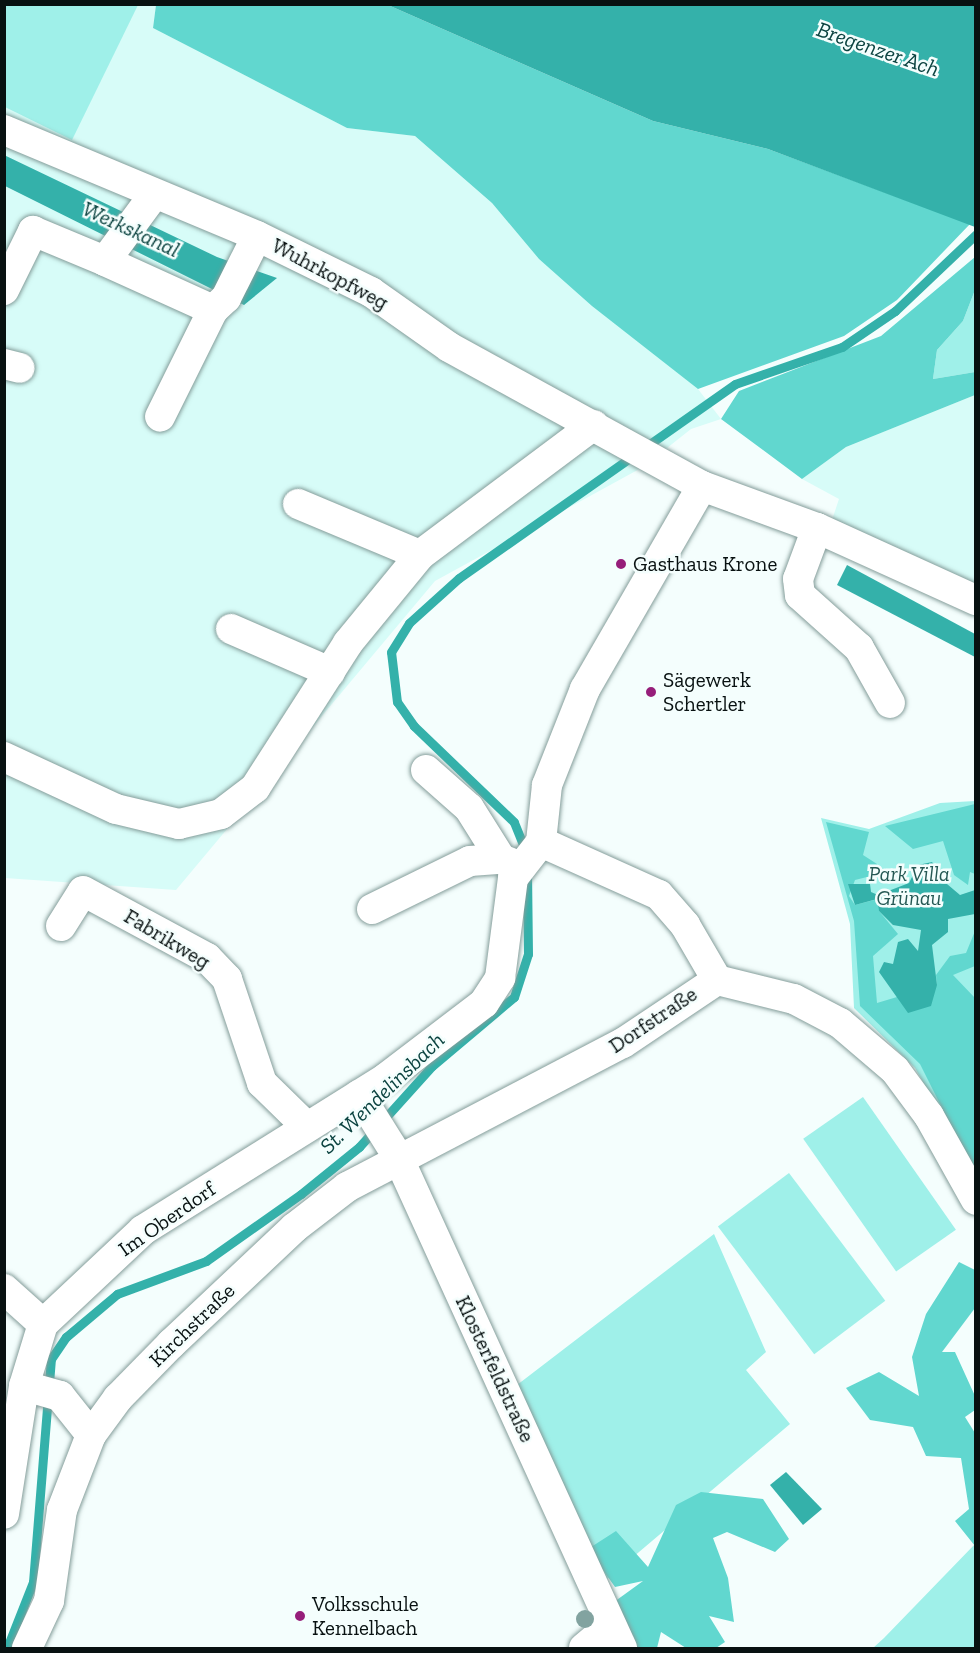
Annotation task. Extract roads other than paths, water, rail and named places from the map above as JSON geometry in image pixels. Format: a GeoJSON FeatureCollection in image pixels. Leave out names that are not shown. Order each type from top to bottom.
{"type":"FeatureCollection","features":[{"type":"Feature","properties":{"kind":"street","name":"Wuhrkopfweg"},"geometry":{"type":"LineString","coordinates":[[4,130],[147,204],[251,249],[371,292],[449,347],[702,486],[817,528],[975,600]]}},
{"type":"Feature","properties":{"kind":"street"},"geometry":{"type":"LineString","coordinates":[[110,253],[147,204]]}},
{"type":"Feature","properties":{"kind":"street"},"geometry":{"type":"LineString","coordinates":[[4,290],[33,231],[110,253],[220,304]]}},
{"type":"Feature","properties":{"kind":"street"},"geometry":{"type":"LineString","coordinates":[[160,417],[251,249]]}},
{"type":"Feature","properties":{"kind":"street"},"geometry":{"type":"LineString","coordinates":[[4,757],[116,809],[179,824],[220,814],[255,788],[330,672],[420,555],[594,425]]}},
{"type":"Feature","properties":{"kind":"street","name":"Im Oberdorf"},"geometry":{"type":"LineString","coordinates":[[4,1514],[40,1390],[43,1324],[143,1230],[307,1127],[363,1100],[484,1003],[500,978],[523,854],[547,785],[585,689],[702,486]]}},
{"type":"Feature","properties":{"kind":"street"},"geometry":{"type":"LineString","coordinates":[[298,504],[420,555]]}},
{"type":"Feature","properties":{"kind":"street"},"geometry":{"type":"LineString","coordinates":[[817,528],[798,579],[800,595],[859,648],[890,703]]}},
{"type":"Feature","properties":{"kind":"street"},"geometry":{"type":"LineString","coordinates":[[231,629],[330,672]]}},
{"type":"Feature","properties":{"kind":"street"},"geometry":{"type":"LineString","coordinates":[[426,770],[523,854],[659,895],[685,925],[717,980]]}},
{"type":"Feature","properties":{"kind":"street"},"geometry":{"type":"LineString","coordinates":[[372,909],[470,861],[523,854]]}},
{"type":"Feature","properties":{"kind":"street","name":"Fabrikweg"},"geometry":{"type":"LineString","coordinates":[[61,926],[83,891],[207,958],[227,979],[262,1083],[307,1127]]}},
{"type":"Feature","properties":{"kind":"street","name":"Dorfstraße"},"geometry":{"type":"LineString","coordinates":[[496,1112],[623,1043],[717,980],[794,999],[840,1023],[895,1070],[929,1116],[975,1200]]}},
{"type":"Feature","properties":{"kind":"street","name":"Klosterfeldstraße"},"geometry":{"type":"LineString","coordinates":[[363,1100],[394,1151],[617,1637]]}},
{"type":"Feature","properties":{"kind":"street","name":"Kirchstraße"},"geometry":{"type":"LineString","coordinates":[[27,1648],[49,1601],[62,1510],[91,1435],[118,1398],[294,1228],[394,1151],[496,1112]]}},
{"type":"Feature","properties":{"kind":"street"},"geometry":{"type":"LineString","coordinates":[[4,1290],[43,1324]]}},
{"type":"Feature","properties":{"kind":"street"},"geometry":{"type":"LineString","coordinates":[[40,1390],[91,1435]]}},
{"type":"Feature","properties":{"kind":"street"},"geometry":{"type":"LineString","coordinates":[[584,1648],[617,1637]]}},
{"type":"Feature","properties":{"kind":"water","name":"Bregenzer Ach"},"geometry":{"type":"Polygon","coordinates":[[[388,5],[975,5],[975,227],[768,149],[653,121],[388,5]]]}},
{"type":"Feature","properties":{"kind":"water","name":"Werkskanal"},"geometry":{"type":"Polygon","coordinates":[[[4,155],[217,257],[277,278],[244,305],[5,186],[4,155]]]}},
{"type":"Feature","properties":{"kind":"water"},"geometry":{"type":"Polygon","coordinates":[[[847,565],[975,634],[975,657],[837,585],[847,565]]]}},
{"type":"Feature","properties":{"kind":"water"},"geometry":{"type":"Polygon","coordinates":[[[932,862],[941,874],[934,884],[947,884],[960,895],[975,890],[975,914],[948,919],[948,932],[932,945],[937,985],[931,1006],[908,1013],[879,972],[884,962],[893,964],[898,942],[908,939],[918,951],[921,930],[893,925],[879,911],[877,899],[855,905],[848,884],[870,884],[871,892],[878,895],[909,883],[918,865],[932,862]]]}},
{"type":"Feature","properties":{"kind":"water"},"geometry":{"type":"Polygon","coordinates":[[[786,1472],[822,1509],[803,1525],[770,1485],[786,1472]]]}},
{"type":"Feature","properties":{"kind":"waterway"},"geometry":{"type":"LineString","coordinates":[[526,852],[514,822],[414,726],[397,702],[391,652],[409,623],[459,578],[735,384],[842,347],[895,311],[976,234]]}},
{"type":"Feature","properties":{"kind":"waterway","name":"St. Wendelinsbach"},"geometry":{"type":"LineString","coordinates":[[7,1648],[33,1582],[51,1359],[66,1337],[117,1294],[206,1261],[301,1194],[359,1147],[432,1066],[514,997],[528,954],[527,877]]}},
{"type":"Feature","properties":{"kind":"place","name":"Gasthaus Krone"},"geometry":{"type":"Point","coordinates":[621,564]}},
{"type":"Feature","properties":{"kind":"place","name":"Sägewerk Schertler"},"geometry":{"type":"Point","coordinates":[651,692]}},
{"type":"Feature","properties":{"kind":"place","name":"Volksschule Kennelbach"},"geometry":{"type":"Point","coordinates":[300,1616]}},
{"type":"Feature","properties":{"kind":"park label","name":"Park Villa Grünau"},"geometry":{"type":"Point","coordinates":[909,886]}}]}
